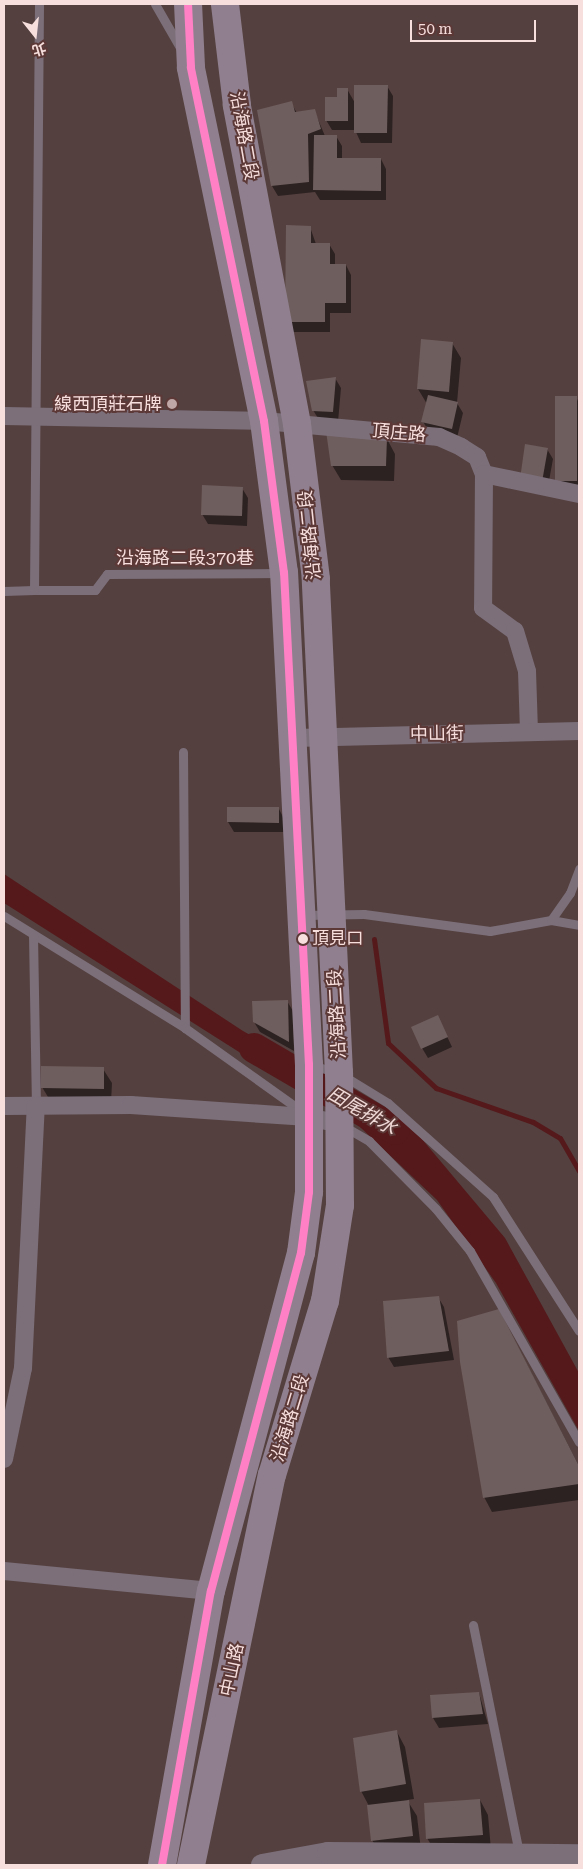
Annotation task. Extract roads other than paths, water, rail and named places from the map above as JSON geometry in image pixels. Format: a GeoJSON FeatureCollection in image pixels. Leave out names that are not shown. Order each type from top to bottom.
{"type":"FeatureCollection","features":[{"type":"Feature","properties":{"kind":"main road","name":"沿海路二段"},"geometry":{"type":"LineString","coordinates":[[188,4],[190,67],[264,421],[284,574],[294,738],[308,1065],[309,1192],[301,1253],[246,1459]]}},
{"type":"Feature","properties":{"kind":"main road","name":"沿海路二段"},"geometry":{"type":"LineString","coordinates":[[225,4],[237,105],[297,424],[316,579],[326,736],[340,1073],[340,1205],[326,1302],[272,1475]]}},
{"type":"Feature","properties":{"kind":"main road","name":"中山路"},"geometry":{"type":"LineString","coordinates":[[162,1865],[211,1591],[246,1459]]}},
{"type":"Feature","properties":{"kind":"main road","name":"中山路"},"geometry":{"type":"LineString","coordinates":[[191,1865],[272,1475]]}},
{"type":"Feature","properties":{"kind":"street","name":"頂庄路"},"geometry":{"type":"LineString","coordinates":[[4,416],[264,421],[439,437],[477,457],[484,474]]}},
{"type":"Feature","properties":{"kind":"street"},"geometry":{"type":"LineString","coordinates":[[529,732],[527,671],[515,631],[483,608],[484,474],[579,494]]}},
{"type":"Feature","properties":{"kind":"street","name":"中山街"},"geometry":{"type":"LineString","coordinates":[[294,738],[579,730]]}},
{"type":"Feature","properties":{"kind":"street"},"geometry":{"type":"LineString","coordinates":[[4,1106],[131,1105],[309,1117],[340,1124]]}},
{"type":"Feature","properties":{"kind":"street"},"geometry":{"type":"LineString","coordinates":[[4,1460],[23,1368],[36,1106]]}},
{"type":"Feature","properties":{"kind":"street"},"geometry":{"type":"LineString","coordinates":[[4,1571],[211,1591]]}},
{"type":"Feature","properties":{"kind":"street"},"geometry":{"type":"LineString","coordinates":[[262,1865],[328,1859],[579,1855]]}},
{"type":"Feature","properties":{"kind":"lane"},"geometry":{"type":"LineString","coordinates":[[4,591],[34,590],[39,4]]}},
{"type":"Feature","properties":{"kind":"lane"},"geometry":{"type":"LineString","coordinates":[[155,4],[190,67]]}},
{"type":"Feature","properties":{"kind":"lane","name":"沿海路二段370巷"},"geometry":{"type":"LineString","coordinates":[[34,590],[95,590],[107,574],[284,574]]}},
{"type":"Feature","properties":{"kind":"lane"},"geometry":{"type":"LineString","coordinates":[[183,752],[186,946],[185,1028]]}},
{"type":"Feature","properties":{"kind":"lane"},"geometry":{"type":"LineString","coordinates":[[551,920],[570,893],[579,869]]}},
{"type":"Feature","properties":{"kind":"lane"},"geometry":{"type":"LineString","coordinates":[[302,915],[364,914],[490,931],[551,920],[579,925]]}},
{"type":"Feature","properties":{"kind":"lane"},"geometry":{"type":"LineString","coordinates":[[4,916],[185,1028],[309,1117]]}},
{"type":"Feature","properties":{"kind":"lane"},"geometry":{"type":"LineString","coordinates":[[33,935],[36,1106]]}},
{"type":"Feature","properties":{"kind":"lane"},"geometry":{"type":"LineString","coordinates":[[308,1065],[340,1073],[388,1103],[493,1197],[579,1330]]}},
{"type":"Feature","properties":{"kind":"lane"},"geometry":{"type":"LineString","coordinates":[[340,1124],[369,1141],[436,1209],[470,1251],[579,1442]]}},
{"type":"Feature","properties":{"kind":"lane"},"geometry":{"type":"LineString","coordinates":[[473,1625],[519,1856]]}},
{"type":"Feature","properties":{"kind":"water"},"geometry":{"type":"Polygon","coordinates":[[[4,874],[243,1031],[289,1057],[288,1083],[4,903],[4,874]]]}},
{"type":"Feature","properties":{"kind":"water"},"geometry":{"type":"Polygon","coordinates":[[[360,1098],[393,1114],[421,1138],[505,1238],[579,1373],[579,1431],[496,1283],[437,1200],[360,1127],[360,1098]]]}},
{"type":"Feature","properties":{"kind":"waterway"},"geometry":{"type":"LineString","coordinates":[[374,939],[388,1043],[436,1088],[533,1122],[560,1138],[579,1171]]}},
{"type":"Feature","properties":{"kind":"waterway","name":"田尾排水"},"geometry":{"type":"LineString","coordinates":[[254,1048],[395,1130]]}},
{"type":"Feature","properties":{"kind":"place","name":"線西頂莊石牌"},"geometry":{"type":"Point","coordinates":[172,404]}},
{"type":"Feature","properties":{"kind":"place","name":"頂見口"},"geometry":{"type":"Point","coordinates":[303,939]}}]}
